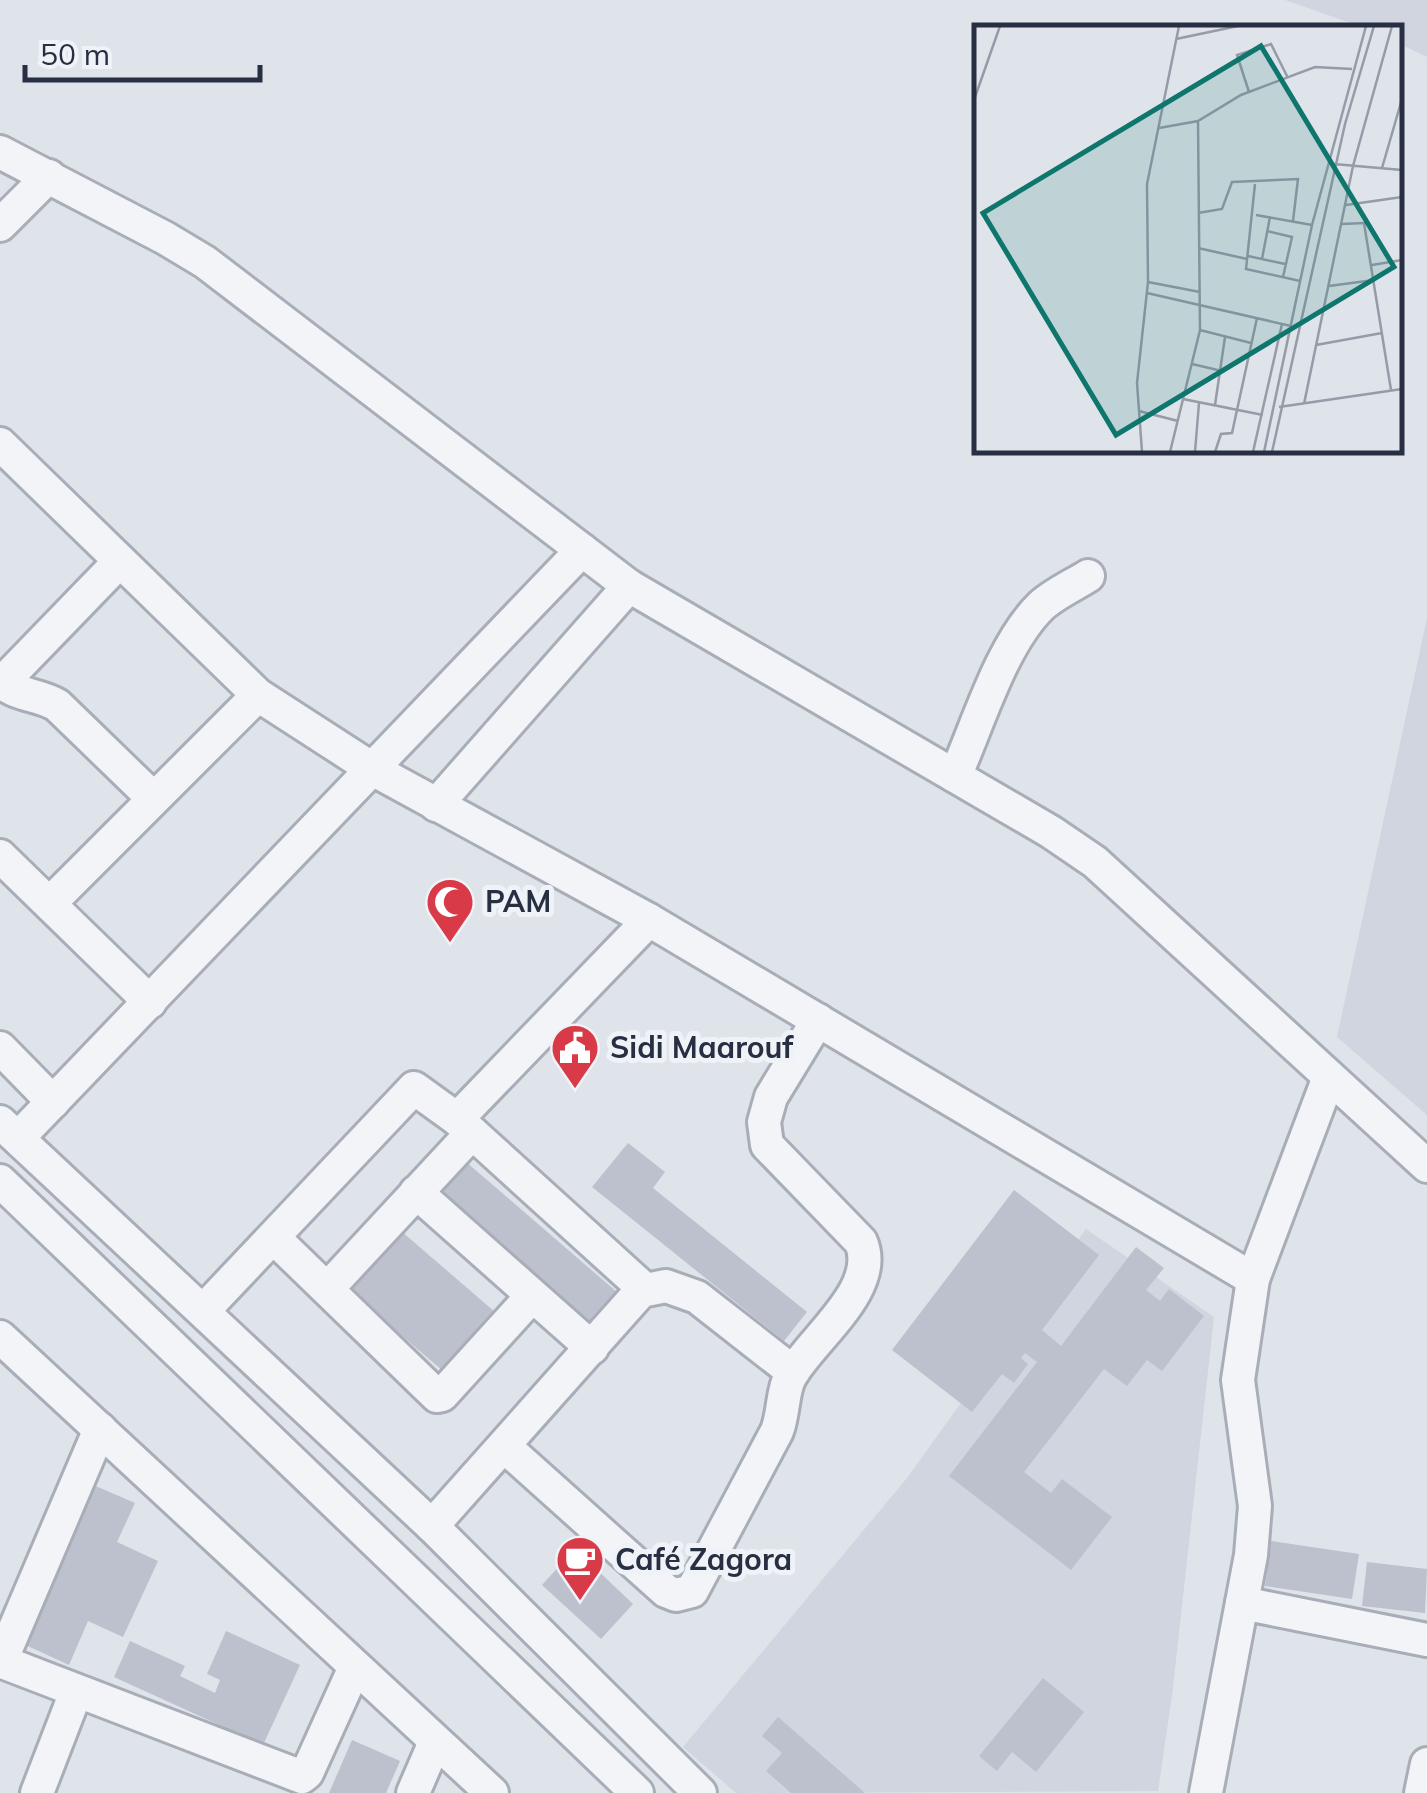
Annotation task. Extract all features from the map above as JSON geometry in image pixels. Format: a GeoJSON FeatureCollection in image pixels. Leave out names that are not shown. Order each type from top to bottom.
{"type":"FeatureCollection","features":[{"type":"Feature","properties":{"kind":"street"},"geometry":{"type":"LineString","coordinates":[[0,152],[205,262],[629,586],[956,776],[1095,862],[1427,1166]]}},
{"type":"Feature","properties":{"kind":"street"},"geometry":{"type":"LineString","coordinates":[[0,225],[49,176]]}},
{"type":"Feature","properties":{"kind":"street"},"geometry":{"type":"LineString","coordinates":[[0,444],[258,695],[374,770],[649,920],[1253,1280]]}},
{"type":"Feature","properties":{"kind":"street"},"geometry":{"type":"LineString","coordinates":[[582,550],[53,1102],[9,1130],[432,1526],[683,1787]]}},
{"type":"Feature","properties":{"kind":"street"},"geometry":{"type":"LineString","coordinates":[[120,560],[1,682],[10,690],[45,698],[57,705],[153,798]]}},
{"type":"Feature","properties":{"kind":"street"},"geometry":{"type":"LineString","coordinates":[[956,776],[1004,664],[1029,620],[1044,603],[1088,576]]}},
{"type":"Feature","properties":{"kind":"street"},"geometry":{"type":"LineString","coordinates":[[436,805],[629,586]]}},
{"type":"Feature","properties":{"kind":"street"},"geometry":{"type":"LineString","coordinates":[[51,902],[258,695]]}},
{"type":"Feature","properties":{"kind":"street"},"geometry":{"type":"LineString","coordinates":[[0,856],[150,1002]]}},
{"type":"Feature","properties":{"kind":"street"},"geometry":{"type":"LineString","coordinates":[[328,1288],[416,1192],[465,1126],[649,920]]}},
{"type":"Feature","properties":{"kind":"street"},"geometry":{"type":"LineString","coordinates":[[504,1446],[666,1591],[685,1595],[699,1582],[778,1431],[786,1405],[786,1386],[793,1372],[828,1329],[867,1269],[861,1242],[767,1145],[764,1122],[771,1097],[818,1020]]}},
{"type":"Feature","properties":{"kind":"street"},"geometry":{"type":"LineString","coordinates":[[0,1048],[53,1102]]}},
{"type":"Feature","properties":{"kind":"street"},"geometry":{"type":"LineString","coordinates":[[1206,1793],[1242,1602],[1255,1506],[1238,1380],[1253,1280],[1329,1077]]}},
{"type":"Feature","properties":{"kind":"street"},"geometry":{"type":"LineString","coordinates":[[203,1311],[411,1090],[419,1089],[641,1286],[641,1291]]}},
{"type":"Feature","properties":{"kind":"street"},"geometry":{"type":"LineString","coordinates":[[42,1162],[6,1186],[637,1793]]}},
{"type":"Feature","properties":{"kind":"street"},"geometry":{"type":"LineString","coordinates":[[416,1192],[592,1348]]}},
{"type":"Feature","properties":{"kind":"street"},"geometry":{"type":"LineString","coordinates":[[274,1238],[437,1396],[532,1296]]}},
{"type":"Feature","properties":{"kind":"street"},"geometry":{"type":"LineString","coordinates":[[432,1526],[641,1291],[666,1286],[696,1297],[793,1372]]}},
{"type":"Feature","properties":{"kind":"street"},"geometry":{"type":"LineString","coordinates":[[0,1336],[492,1793]]}},
{"type":"Feature","properties":{"kind":"street"},"geometry":{"type":"LineString","coordinates":[[100,1430],[0,1661],[302,1777],[355,1668]]}},
{"type":"Feature","properties":{"kind":"street"},"geometry":{"type":"LineString","coordinates":[[1242,1602],[1427,1640]]}},
{"type":"Feature","properties":{"kind":"street"},"geometry":{"type":"LineString","coordinates":[[36,1793],[76,1692]]}},
{"type":"Feature","properties":{"kind":"street"},"geometry":{"type":"LineString","coordinates":[[413,1793],[434,1742]]}},
{"type":"Feature","properties":{"kind":"street"},"geometry":{"type":"LineString","coordinates":[[1421,1793],[1427,1764]]}},
{"type":"Feature","properties":{"kind":"shaded area"},"geometry":{"type":"Polygon","coordinates":[[[1285,0],[1427,0],[1427,57],[1402,45],[1402,25],[1356,25],[1285,0]]]}},
{"type":"Feature","properties":{"kind":"shaded area"},"geometry":{"type":"Polygon","coordinates":[[[1427,618],[1427,1115],[1337,1037],[1427,618]]]}},
{"type":"Feature","properties":{"kind":"shaded area"},"geometry":{"type":"Polygon","coordinates":[[[1086,1229],[1214,1317],[1158,1791],[736,1793],[683,1747],[907,1478],[1086,1229]]]}},
{"type":"Feature","properties":{"kind":"building"},"geometry":{"type":"Polygon","coordinates":[[[628,1143],[665,1172],[653,1188],[807,1312],[784,1341],[592,1187],[628,1143]]]}},
{"type":"Feature","properties":{"kind":"building"},"geometry":{"type":"Polygon","coordinates":[[[465,1161],[618,1293],[590,1324],[437,1192],[465,1161]]]}},
{"type":"Feature","properties":{"kind":"building"},"geometry":{"type":"Polygon","coordinates":[[[1014,1190],[1099,1255],[1042,1330],[1061,1346],[1136,1247],[1164,1268],[1146,1290],[1160,1301],[1169,1289],[1204,1316],[1162,1371],[1147,1360],[1127,1386],[1104,1369],[1024,1472],[1051,1493],[1062,1479],[1112,1517],[1071,1570],[949,1476],[1037,1362],[1025,1353],[1021,1358],[1028,1364],[1014,1383],[1002,1374],[972,1412],[892,1350],[1014,1190]]]}},
{"type":"Feature","properties":{"kind":"building"},"geometry":{"type":"Polygon","coordinates":[[[401,1231],[495,1312],[443,1371],[350,1291],[401,1231]]]}},
{"type":"Feature","properties":{"kind":"building"},"geometry":{"type":"Polygon","coordinates":[[[91,1484],[135,1503],[117,1542],[158,1561],[123,1637],[88,1621],[69,1665],[19,1642],[91,1484]]]}},
{"type":"Feature","properties":{"kind":"building"},"geometry":{"type":"Polygon","coordinates":[[[1271,1541],[1359,1554],[1352,1599],[1265,1586],[1271,1541]]]}},
{"type":"Feature","properties":{"kind":"building"},"geometry":{"type":"Polygon","coordinates":[[[575,1549],[633,1604],[601,1639],[542,1585],[575,1549]]]}},
{"type":"Feature","properties":{"kind":"building"},"geometry":{"type":"Polygon","coordinates":[[[1367,1562],[1427,1569],[1425,1613],[1362,1606],[1367,1562]]]}},
{"type":"Feature","properties":{"kind":"building"},"geometry":{"type":"Polygon","coordinates":[[[226,1631],[300,1665],[263,1745],[114,1677],[130,1641],[185,1666],[180,1676],[215,1693],[220,1680],[207,1674],[226,1631]]]}},
{"type":"Feature","properties":{"kind":"building"},"geometry":{"type":"Polygon","coordinates":[[[1043,1678],[1084,1712],[1036,1772],[1012,1752],[997,1771],[979,1756],[1043,1678]]]}},
{"type":"Feature","properties":{"kind":"building"},"geometry":{"type":"Polygon","coordinates":[[[778,1717],[865,1793],[791,1793],[766,1771],[782,1753],[762,1736],[778,1717]]]}},
{"type":"Feature","properties":{"kind":"building"},"geometry":{"type":"Polygon","coordinates":[[[352,1740],[400,1761],[386,1793],[329,1793],[352,1740]]]}},
{"type":"Feature","properties":{"kind":"place","name":"PAM"},"geometry":{"type":"Point","coordinates":[450,944]}},
{"type":"Feature","properties":{"kind":"place","name":"Sidi Maarouf"},"geometry":{"type":"Point","coordinates":[575,1090]}},
{"type":"Feature","properties":{"kind":"place","name":"Café Zagora"},"geometry":{"type":"Point","coordinates":[580,1602]}}]}
